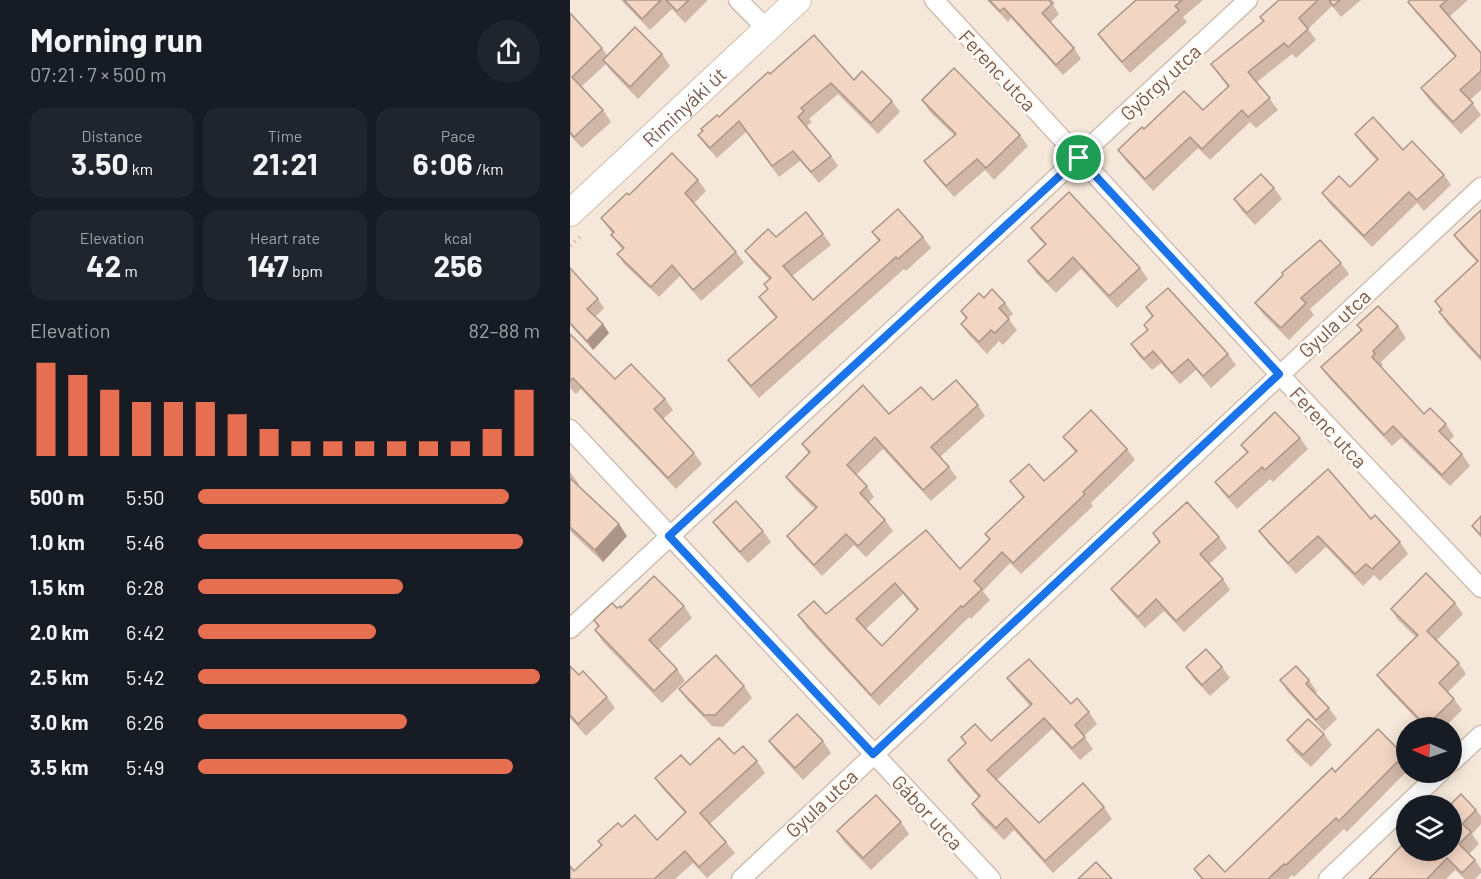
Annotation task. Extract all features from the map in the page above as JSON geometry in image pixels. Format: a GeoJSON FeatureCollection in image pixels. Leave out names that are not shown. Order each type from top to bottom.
{"type":"FeatureCollection","features":[{"type":"Feature","properties":{"kind":"main road","name":"Riminyáki út"},"geometry":{"type":"LineString","coordinates":[[570,213],[798,0]]}},
{"type":"Feature","properties":{"kind":"street"},"geometry":{"type":"LineString","coordinates":[[738,0],[767,29]]}},
{"type":"Feature","properties":{"kind":"street","name":"Ferenc utca"},"geometry":{"type":"LineString","coordinates":[[934,0],[1279,374],[1481,588]]}},
{"type":"Feature","properties":{"kind":"street","name":"György utca"},"geometry":{"type":"LineString","coordinates":[[570,629],[1248,0]]}},
{"type":"Feature","properties":{"kind":"street","name":"Gyula utca"},"geometry":{"type":"LineString","coordinates":[[741,879],[1481,187]]}},
{"type":"Feature","properties":{"kind":"street","name":"Gábor utca"},"geometry":{"type":"LineString","coordinates":[[570,429],[991,879]]}},
{"type":"Feature","properties":{"kind":"street"},"geometry":{"type":"LineString","coordinates":[[1462,753],[1481,735]]}},
{"type":"Feature","properties":{"kind":"street"},"geometry":{"type":"LineString","coordinates":[[1328,879],[1429,783]]}},
{"type":"Feature","properties":{"kind":"shaded area"},"geometry":{"type":"Polygon","coordinates":[[[570,0],[1481,0],[1481,879],[570,879],[570,0]]]}},
{"type":"Feature","properties":{"kind":"building"},"geometry":{"type":"Polygon","coordinates":[[[624,0],[661,0],[642,19],[624,0]]]}},
{"type":"Feature","properties":{"kind":"building"},"geometry":{"type":"Polygon","coordinates":[[[666,0],[689,0],[677,11],[666,0]]]}},
{"type":"Feature","properties":{"kind":"building"},"geometry":{"type":"Polygon","coordinates":[[[989,0],[1049,0],[1052,4],[1042,13],[1074,48],[1056,65],[1004,8],[1000,11],[989,0]]]}},
{"type":"Feature","properties":{"kind":"building"},"geometry":{"type":"Polygon","coordinates":[[[1136,0],[1182,0],[1175,6],[1179,10],[1122,62],[1098,34],[1136,0]]]}},
{"type":"Feature","properties":{"kind":"building"},"geometry":{"type":"Polygon","coordinates":[[[1279,0],[1318,0],[1299,18],[1308,29],[1288,47],[1284,43],[1248,72],[1270,98],[1248,117],[1242,110],[1202,149],[1190,137],[1145,179],[1118,150],[1184,91],[1203,110],[1229,86],[1211,64],[1264,21],[1260,17],[1279,0]]]}},
{"type":"Feature","properties":{"kind":"building"},"geometry":{"type":"Polygon","coordinates":[[[1329,0],[1340,0],[1333,6],[1329,0]]]}},
{"type":"Feature","properties":{"kind":"building"},"geometry":{"type":"Polygon","coordinates":[[[1410,0],[1447,0],[1440,6],[1481,53],[1481,71],[1460,90],[1473,103],[1453,122],[1421,88],[1456,56],[1408,2],[1410,0]]]}},
{"type":"Feature","properties":{"kind":"building"},"geometry":{"type":"Polygon","coordinates":[[[570,13],[602,48],[572,77],[603,110],[574,137],[570,132],[570,13]]]}},
{"type":"Feature","properties":{"kind":"building"},"geometry":{"type":"Polygon","coordinates":[[[635,27],[662,54],[630,87],[603,60],[635,27]]]}},
{"type":"Feature","properties":{"kind":"building"},"geometry":{"type":"Polygon","coordinates":[[[814,35],[854,80],[862,71],[892,101],[871,123],[831,83],[801,108],[804,111],[798,117],[831,156],[811,172],[793,151],[772,166],[739,121],[710,148],[698,135],[703,131],[701,129],[717,115],[719,117],[768,72],[770,74],[814,35]]]}},
{"type":"Feature","properties":{"kind":"building"},"geometry":{"type":"Polygon","coordinates":[[[954,68],[1020,135],[986,168],[977,159],[946,186],[924,161],[956,134],[922,100],[954,68]]]}},
{"type":"Feature","properties":{"kind":"building"},"geometry":{"type":"Polygon","coordinates":[[[1373,117],[1403,150],[1412,141],[1444,175],[1417,200],[1409,192],[1364,236],[1322,193],[1339,176],[1350,187],[1378,159],[1355,134],[1373,117]]]}},
{"type":"Feature","properties":{"kind":"building"},"geometry":{"type":"Polygon","coordinates":[[[672,153],[698,180],[685,193],[736,252],[693,290],[672,265],[651,287],[617,254],[624,248],[611,235],[614,232],[601,218],[627,193],[629,195],[672,153]]]}},
{"type":"Feature","properties":{"kind":"building"},"geometry":{"type":"Polygon","coordinates":[[[1261,174],[1274,188],[1247,213],[1234,199],[1261,174]]]}},
{"type":"Feature","properties":{"kind":"building"},"geometry":{"type":"Polygon","coordinates":[[[1069,192],[1140,268],[1109,296],[1073,257],[1048,282],[1028,261],[1046,244],[1031,228],[1069,192]]]}},
{"type":"Feature","properties":{"kind":"building"},"geometry":{"type":"Polygon","coordinates":[[[898,209],[923,237],[898,259],[896,257],[751,386],[728,360],[777,317],[759,297],[768,289],[764,284],[771,278],[745,251],[768,229],[776,237],[806,212],[823,234],[783,266],[813,300],[880,240],[872,232],[898,209]]]}},
{"type":"Feature","properties":{"kind":"building"},"geometry":{"type":"Polygon","coordinates":[[[1481,210],[1481,358],[1439,312],[1442,310],[1435,301],[1478,261],[1454,235],[1481,210]]]}},
{"type":"Feature","properties":{"kind":"building"},"geometry":{"type":"Polygon","coordinates":[[[1320,240],[1341,263],[1301,298],[1306,303],[1281,328],[1255,303],[1283,275],[1282,273],[1320,240]]]}},
{"type":"Feature","properties":{"kind":"building"},"geometry":{"type":"Polygon","coordinates":[[[570,268],[598,299],[587,309],[603,324],[587,341],[570,323],[570,268]]]}},
{"type":"Feature","properties":{"kind":"building"},"geometry":{"type":"Polygon","coordinates":[[[1168,288],[1228,354],[1203,376],[1188,359],[1172,373],[1153,351],[1144,359],[1131,344],[1148,330],[1144,325],[1153,316],[1146,307],[1168,288]]]}},
{"type":"Feature","properties":{"kind":"building"},"geometry":{"type":"Polygon","coordinates":[[[992,289],[1005,303],[999,308],[1009,319],[995,333],[991,330],[979,342],[961,324],[967,318],[961,311],[979,293],[984,298],[992,289]]]}},
{"type":"Feature","properties":{"kind":"building"},"geometry":{"type":"Polygon","coordinates":[[[1378,306],[1398,326],[1373,351],[1375,354],[1372,357],[1424,414],[1430,408],[1446,424],[1439,431],[1462,454],[1442,475],[1393,426],[1384,435],[1321,367],[1362,330],[1357,325],[1378,306]]]}},
{"type":"Feature","properties":{"kind":"building"},"geometry":{"type":"Polygon","coordinates":[[[570,334],[615,379],[631,364],[665,399],[654,409],[694,453],[668,478],[573,378],[570,381],[570,334]]]}},
{"type":"Feature","properties":{"kind":"building"},"geometry":{"type":"Polygon","coordinates":[[[956,380],[978,405],[931,447],[949,467],[923,490],[875,437],[847,465],[867,486],[860,493],[885,520],[858,546],[846,534],[814,565],[787,536],[817,507],[786,477],[810,452],[802,444],[863,385],[889,414],[921,387],[933,400],[956,380]]]}},
{"type":"Feature","properties":{"kind":"building"},"geometry":{"type":"Polygon","coordinates":[[[1091,410],[1127,449],[1083,492],[1085,494],[1013,563],[1002,552],[974,581],[982,589],[963,607],[961,606],[871,695],[798,615],[814,601],[826,614],[926,530],[960,569],[990,539],[985,534],[1024,497],[1010,481],[1029,464],[1044,481],[1077,451],[1063,437],[1091,410]],[[895,583],[856,619],[882,646],[918,609],[895,583]]]}},
{"type":"Feature","properties":{"kind":"building"},"geometry":{"type":"Polygon","coordinates":[[[1275,412],[1300,438],[1265,470],[1262,467],[1229,497],[1215,482],[1248,452],[1241,445],[1275,412]]]}},
{"type":"Feature","properties":{"kind":"building"},"geometry":{"type":"Polygon","coordinates":[[[1328,469],[1371,519],[1375,515],[1400,542],[1372,569],[1366,564],[1355,574],[1318,536],[1288,563],[1259,531],[1328,469]]]}},
{"type":"Feature","properties":{"kind":"building"},"geometry":{"type":"Polygon","coordinates":[[[570,478],[619,524],[595,550],[570,527],[570,478]]]}},
{"type":"Feature","properties":{"kind":"building"},"geometry":{"type":"Polygon","coordinates":[[[736,501],[763,531],[740,552],[713,522],[736,501]]]}},
{"type":"Feature","properties":{"kind":"building"},"geometry":{"type":"Polygon","coordinates":[[[1187,502],[1219,537],[1200,554],[1223,579],[1176,621],[1156,599],[1138,617],[1111,589],[1160,542],[1153,533],[1187,502]]]}},
{"type":"Feature","properties":{"kind":"building"},"geometry":{"type":"Polygon","coordinates":[[[1481,516],[1481,535],[1472,526],[1481,516]]]}},
{"type":"Feature","properties":{"kind":"building"},"geometry":{"type":"Polygon","coordinates":[[[1426,573],[1455,603],[1427,631],[1459,663],[1439,683],[1454,699],[1435,717],[1417,717],[1377,675],[1418,635],[1391,609],[1426,573]]]}},
{"type":"Feature","properties":{"kind":"building"},"geometry":{"type":"Polygon","coordinates":[[[654,576],[684,606],[649,640],[677,669],[654,691],[595,630],[599,626],[594,620],[612,603],[617,608],[620,606],[621,608],[654,576]]]}},
{"type":"Feature","properties":{"kind":"building"},"geometry":{"type":"Polygon","coordinates":[[[1206,649],[1222,667],[1202,685],[1186,667],[1206,649]]]}},
{"type":"Feature","properties":{"kind":"building"},"geometry":{"type":"Polygon","coordinates":[[[716,655],[744,686],[715,715],[704,715],[679,689],[716,655]]]}},
{"type":"Feature","properties":{"kind":"building"},"geometry":{"type":"Polygon","coordinates":[[[1029,659],[1071,704],[1077,698],[1089,712],[1075,725],[1085,737],[1072,748],[1044,718],[987,770],[1039,823],[1083,783],[1104,807],[1045,861],[1006,818],[996,828],[972,804],[980,796],[948,760],[966,743],[961,737],[975,724],[991,741],[1032,704],[1007,678],[1029,659]]]}},
{"type":"Feature","properties":{"kind":"building"},"geometry":{"type":"Polygon","coordinates":[[[570,666],[579,675],[583,671],[607,697],[578,724],[570,715],[570,666]]]}},
{"type":"Feature","properties":{"kind":"building"},"geometry":{"type":"Polygon","coordinates":[[[1296,666],[1309,680],[1306,684],[1329,708],[1316,720],[1280,680],[1296,666]]]}},
{"type":"Feature","properties":{"kind":"building"},"geometry":{"type":"Polygon","coordinates":[[[797,714],[823,741],[795,768],[769,741],[797,714]]]}},
{"type":"Feature","properties":{"kind":"building"},"geometry":{"type":"Polygon","coordinates":[[[1308,719],[1324,734],[1303,755],[1287,740],[1308,719]]]}},
{"type":"Feature","properties":{"kind":"building"},"geometry":{"type":"Polygon","coordinates":[[[1378,729],[1396,747],[1396,763],[1339,821],[1336,818],[1268,879],[1203,879],[1194,869],[1209,855],[1225,872],[1332,768],[1335,772],[1378,729]]]}},
{"type":"Feature","properties":{"kind":"building"},"geometry":{"type":"Polygon","coordinates":[[[719,738],[734,754],[743,746],[757,761],[700,813],[726,842],[699,867],[685,851],[654,879],[570,879],[570,866],[574,871],[602,845],[598,841],[618,823],[622,827],[635,815],[657,840],[686,812],[655,778],[681,755],[690,765],[719,738]]]}},
{"type":"Feature","properties":{"kind":"building"},"geometry":{"type":"Polygon","coordinates":[[[876,795],[901,822],[863,858],[837,831],[876,795]]]}},
{"type":"Feature","properties":{"kind":"building"},"geometry":{"type":"Polygon","coordinates":[[[1462,795],[1476,810],[1462,824],[1462,795]]]}},
{"type":"Feature","properties":{"kind":"building"},"geometry":{"type":"Polygon","coordinates":[[[1462,824],[1471,832],[1462,841],[1462,824]]]}},
{"type":"Feature","properties":{"kind":"building"},"geometry":{"type":"Polygon","coordinates":[[[1462,847],[1475,860],[1462,873],[1450,861],[1462,861],[1462,847]]]}},
{"type":"Feature","properties":{"kind":"building"},"geometry":{"type":"Polygon","coordinates":[[[1396,851],[1396,861],[1444,861],[1427,879],[1369,879],[1396,851]]]}},
{"type":"Feature","properties":{"kind":"building"},"geometry":{"type":"Polygon","coordinates":[[[1096,862],[1112,879],[1078,879],[1096,862]]]}},
{"type":"Feature","properties":{"kind":"route"},"geometry":{"type":"LineString","coordinates":[[1079,158],[1279,374],[873,754],[669,536],[1079,158]]}}]}
